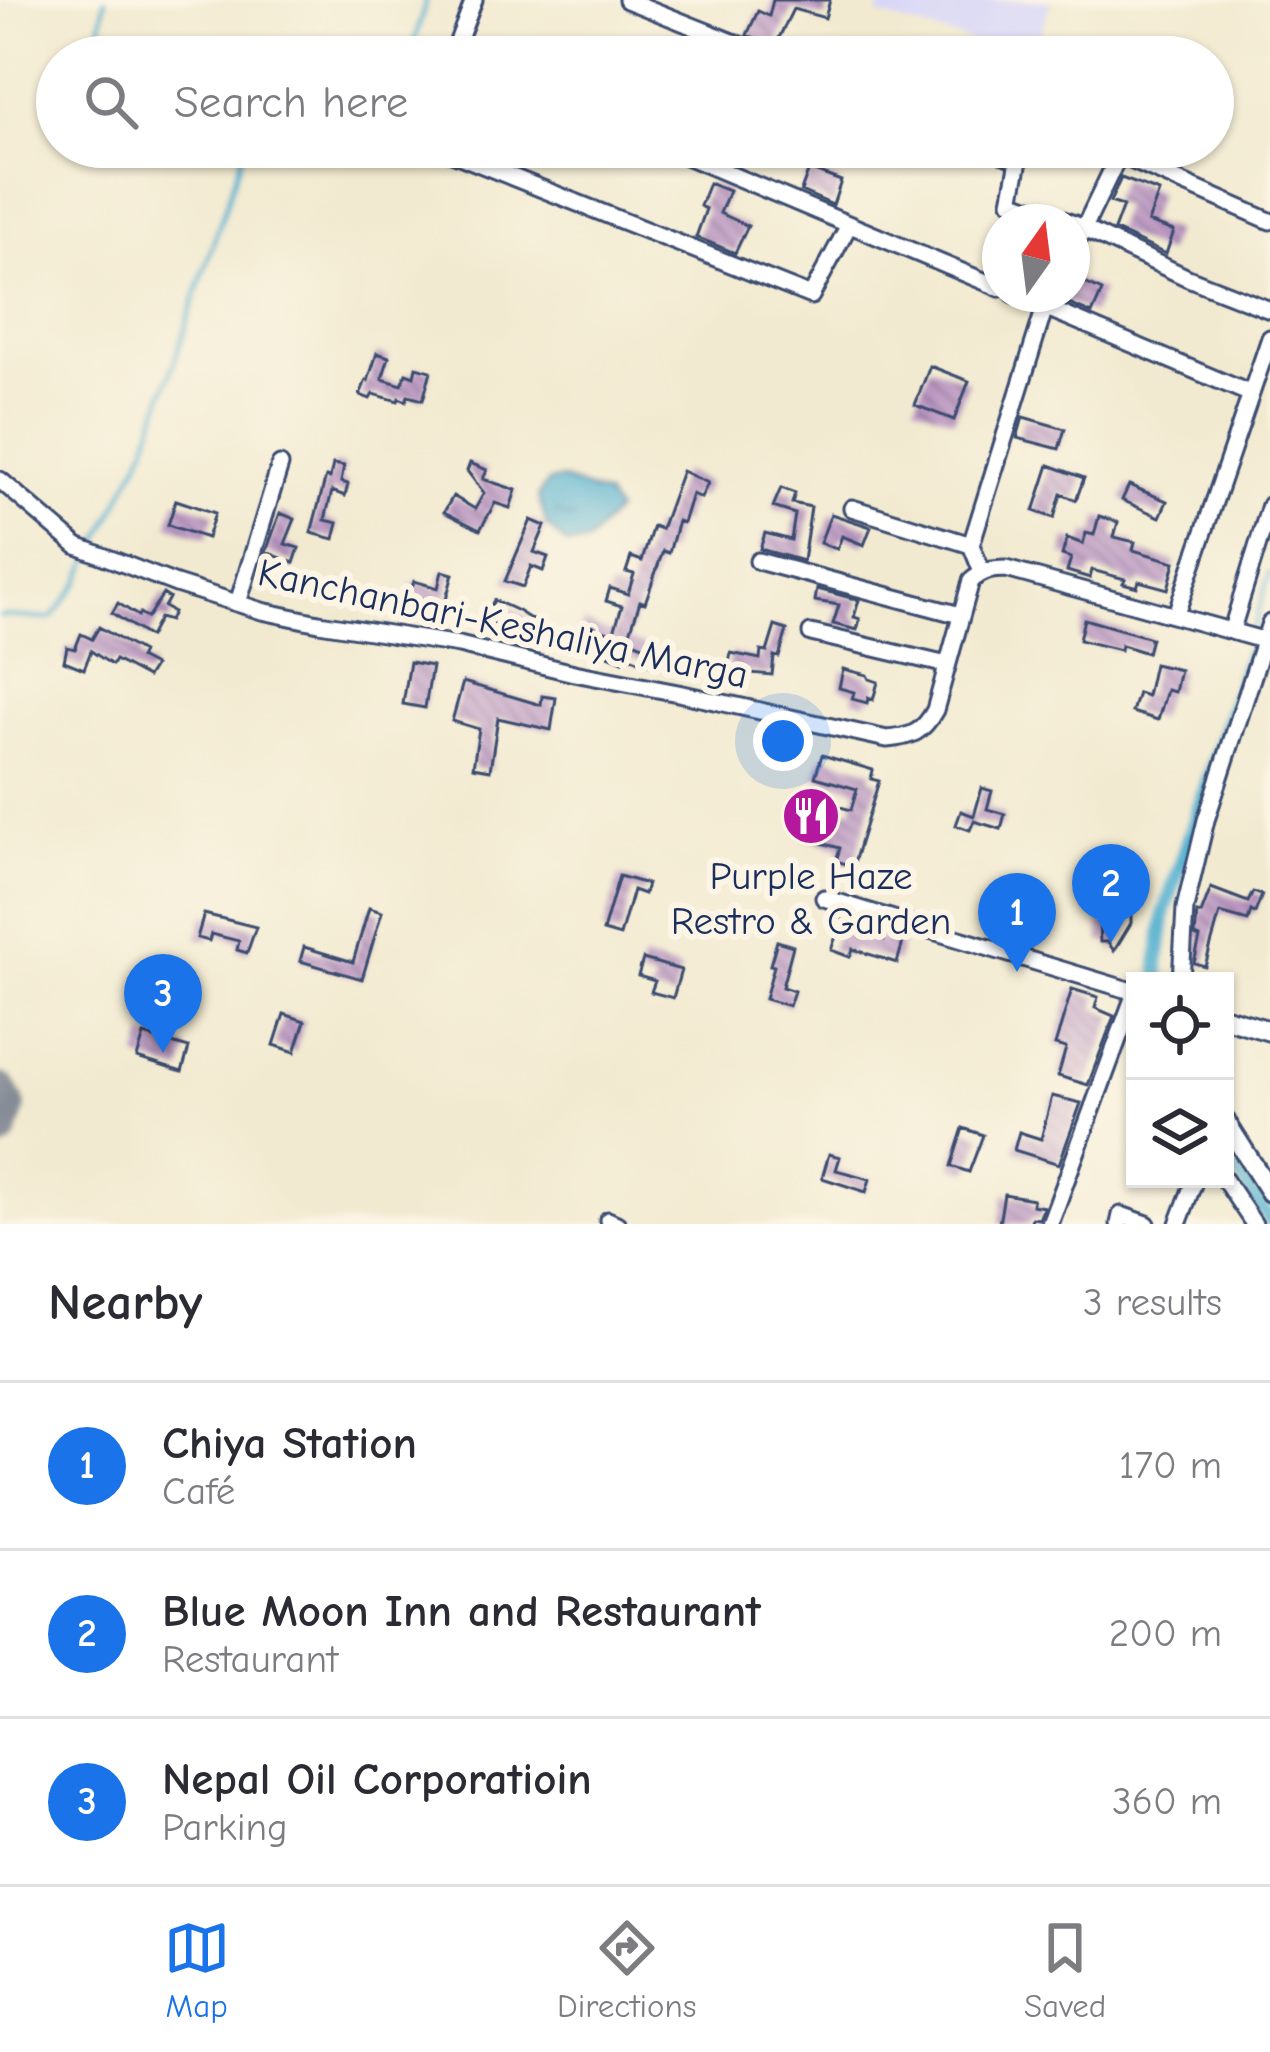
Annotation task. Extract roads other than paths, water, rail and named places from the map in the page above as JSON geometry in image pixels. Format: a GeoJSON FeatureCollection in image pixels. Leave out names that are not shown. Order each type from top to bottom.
{"type":"FeatureCollection","features":[{"type":"Feature","properties":{"kind":"main road"},"geometry":{"type":"LineString","coordinates":[[1234,1021],[1270,1031]]}},
{"type":"Feature","properties":{"kind":"main road"},"geometry":{"type":"LineString","coordinates":[[1234,1134],[1270,1192]]}},
{"type":"Feature","properties":{"kind":"street"},"geometry":{"type":"LineString","coordinates":[[460,36],[474,0]]}},
{"type":"Feature","properties":{"kind":"street"},"geometry":{"type":"LineString","coordinates":[[627,0],[717,36]]}},
{"type":"Feature","properties":{"kind":"street"},"geometry":{"type":"LineString","coordinates":[[490,168],[811,296],[849,225]]}},
{"type":"Feature","properties":{"kind":"street"},"geometry":{"type":"LineString","coordinates":[[715,168],[982,280]]}},
{"type":"Feature","properties":{"kind":"street"},"geometry":{"type":"LineString","coordinates":[[1017,168],[1011,201],[1019,204]]}},
{"type":"Feature","properties":{"kind":"street"},"geometry":{"type":"LineString","coordinates":[[1088,204],[1111,168]]}},
{"type":"Feature","properties":{"kind":"street"},"geometry":{"type":"LineString","coordinates":[[1149,168],[1270,220]]}},
{"type":"Feature","properties":{"kind":"street"},"geometry":{"type":"LineString","coordinates":[[1090,231],[1270,310]]}},
{"type":"Feature","properties":{"kind":"street"},"geometry":{"type":"LineString","coordinates":[[1044,312],[970,545],[982,572],[1006,569],[1266,636],[1206,820],[1185,908],[1181,972]]}},
{"type":"Feature","properties":{"kind":"street"},"geometry":{"type":"LineString","coordinates":[[1072,312],[1251,394]]}},
{"type":"Feature","properties":{"kind":"street"},"geometry":{"type":"LineString","coordinates":[[1176,614],[1270,338]]}},
{"type":"Feature","properties":{"kind":"street"},"geometry":{"type":"LineString","coordinates":[[238,603],[280,464]]}},
{"type":"Feature","properties":{"kind":"street","name":"Kanchanbari-Keshaliya Marga"},"geometry":{"type":"LineString","coordinates":[[0,480],[77,547],[238,603],[319,623],[459,645],[887,740],[919,733],[935,710],[971,581],[982,572]]}},
{"type":"Feature","properties":{"kind":"street"},"geometry":{"type":"LineString","coordinates":[[1237,631],[1270,505]]}},
{"type":"Feature","properties":{"kind":"street"},"geometry":{"type":"LineString","coordinates":[[852,508],[970,545]]}},
{"type":"Feature","properties":{"kind":"street"},"geometry":{"type":"LineString","coordinates":[[758,561],[960,615]]}},
{"type":"Feature","properties":{"kind":"street"},"geometry":{"type":"LineString","coordinates":[[811,633],[947,665]]}},
{"type":"Feature","properties":{"kind":"street"},"geometry":{"type":"LineString","coordinates":[[824,898],[1126,990]]}},
{"type":"Feature","properties":{"kind":"street"},"geometry":{"type":"LineString","coordinates":[[1050,1224],[1126,1017]]}},
{"type":"Feature","properties":{"kind":"street"},"geometry":{"type":"LineString","coordinates":[[1178,1224],[1192,1188]]}},
{"type":"Feature","properties":{"kind":"street"},"geometry":{"type":"LineString","coordinates":[[1230,1188],[1254,1224]]}},
{"type":"Feature","properties":{"kind":"street"},"geometry":{"type":"LineString","coordinates":[[1119,1224],[1121,1215],[1147,1224]]}},
{"type":"Feature","properties":{"kind":"water"},"geometry":{"type":"Polygon","coordinates":[[[560,479],[606,496],[616,511],[586,544],[567,545],[547,526],[538,496],[547,483],[560,479]]]}},
{"type":"Feature","properties":{"kind":"waterway"},"geometry":{"type":"LineString","coordinates":[[105,0],[100,30],[109,36]]}},
{"type":"Feature","properties":{"kind":"waterway"},"geometry":{"type":"LineString","coordinates":[[416,36],[426,0]]}},
{"type":"Feature","properties":{"kind":"waterway"},"geometry":{"type":"LineString","coordinates":[[0,616],[51,619],[78,584],[146,447],[238,168]]}},
{"type":"Feature","properties":{"kind":"waterway"},"geometry":{"type":"LineString","coordinates":[[1253,630],[1270,573]]}},
{"type":"Feature","properties":{"kind":"waterway"},"geometry":{"type":"LineString","coordinates":[[1159,972],[1165,911],[1249,655]]}},
{"type":"Feature","properties":{"kind":"waterway"},"geometry":{"type":"LineString","coordinates":[[1234,1166],[1270,1220]]}},
{"type":"Feature","properties":{"kind":"place","name":"Purple Haze Restro & Garden"},"geometry":{"type":"Point","coordinates":[811,816]}},
{"type":"Feature","properties":{"kind":"place","name":"Blue Moon Inn and Restaurant"},"geometry":{"type":"Point","coordinates":[1111,943]}},
{"type":"Feature","properties":{"kind":"place","name":"Chiya Station"},"geometry":{"type":"Point","coordinates":[1017,972]}},
{"type":"Feature","properties":{"kind":"place","name":"Nepal Oil Corporatioin"},"geometry":{"type":"Point","coordinates":[163,1053]}}]}
